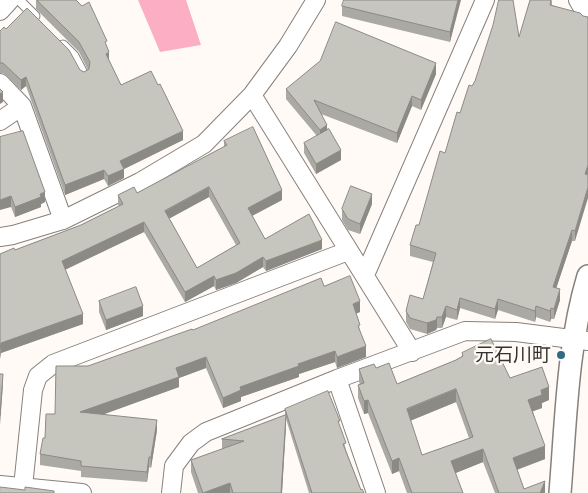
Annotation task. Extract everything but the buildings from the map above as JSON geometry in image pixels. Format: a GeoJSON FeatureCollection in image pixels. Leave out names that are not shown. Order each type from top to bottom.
{"type":"FeatureCollection","features":[{"type":"Feature","properties":{"kind":"street"},"geometry":{"type":"LineString","coordinates":[[0,11],[10,0]]}},
{"type":"Feature","properties":{"kind":"street"},"geometry":{"type":"LineString","coordinates":[[0,237],[63,220],[137,176],[204,144],[252,95],[288,46],[316,0]]}},
{"type":"Feature","properties":{"kind":"street"},"geometry":{"type":"LineString","coordinates":[[365,274],[485,0]]}},
{"type":"Feature","properties":{"kind":"street"},"geometry":{"type":"LineString","coordinates":[[578,0],[588,17]]}},
{"type":"Feature","properties":{"kind":"street"},"geometry":{"type":"LineString","coordinates":[[0,83],[22,106],[63,220]]}},
{"type":"Feature","properties":{"kind":"street"},"geometry":{"type":"LineString","coordinates":[[252,95],[412,352]]}},
{"type":"Feature","properties":{"kind":"street"},"geometry":{"type":"LineString","coordinates":[[0,121],[22,106]]}},
{"type":"Feature","properties":{"kind":"street"},"geometry":{"type":"LineString","coordinates":[[23,487],[33,390],[38,376],[54,364],[348,251]]}},
{"type":"Feature","properties":{"kind":"street"},"geometry":{"type":"LineString","coordinates":[[560,493],[581,340],[579,306],[588,276]]}},
{"type":"Feature","properties":{"kind":"street"},"geometry":{"type":"LineString","coordinates":[[170,493],[174,466],[191,443],[206,432],[337,379],[466,331],[516,332],[581,340]]}},
{"type":"Feature","properties":{"kind":"street"},"geometry":{"type":"LineString","coordinates":[[337,379],[376,493]]}},
{"type":"Feature","properties":{"kind":"street"},"geometry":{"type":"LineString","coordinates":[[0,485],[82,493]]}},
{"type":"Feature","properties":{"kind":"lane"},"geometry":{"type":"LineString","coordinates":[[19,0],[40,21]]}},
{"type":"Feature","properties":{"kind":"lane"},"geometry":{"type":"LineString","coordinates":[[53,35],[74,56],[84,75]]}},
{"type":"Feature","properties":{"kind":"shaded area"},"geometry":{"type":"Polygon","coordinates":[[[138,0],[186,0],[201,45],[160,52],[138,0]]]}},
{"type":"Feature","properties":{"kind":"place","name":"元石川町"},"geometry":{"type":"Point","coordinates":[561,355]}}]}
